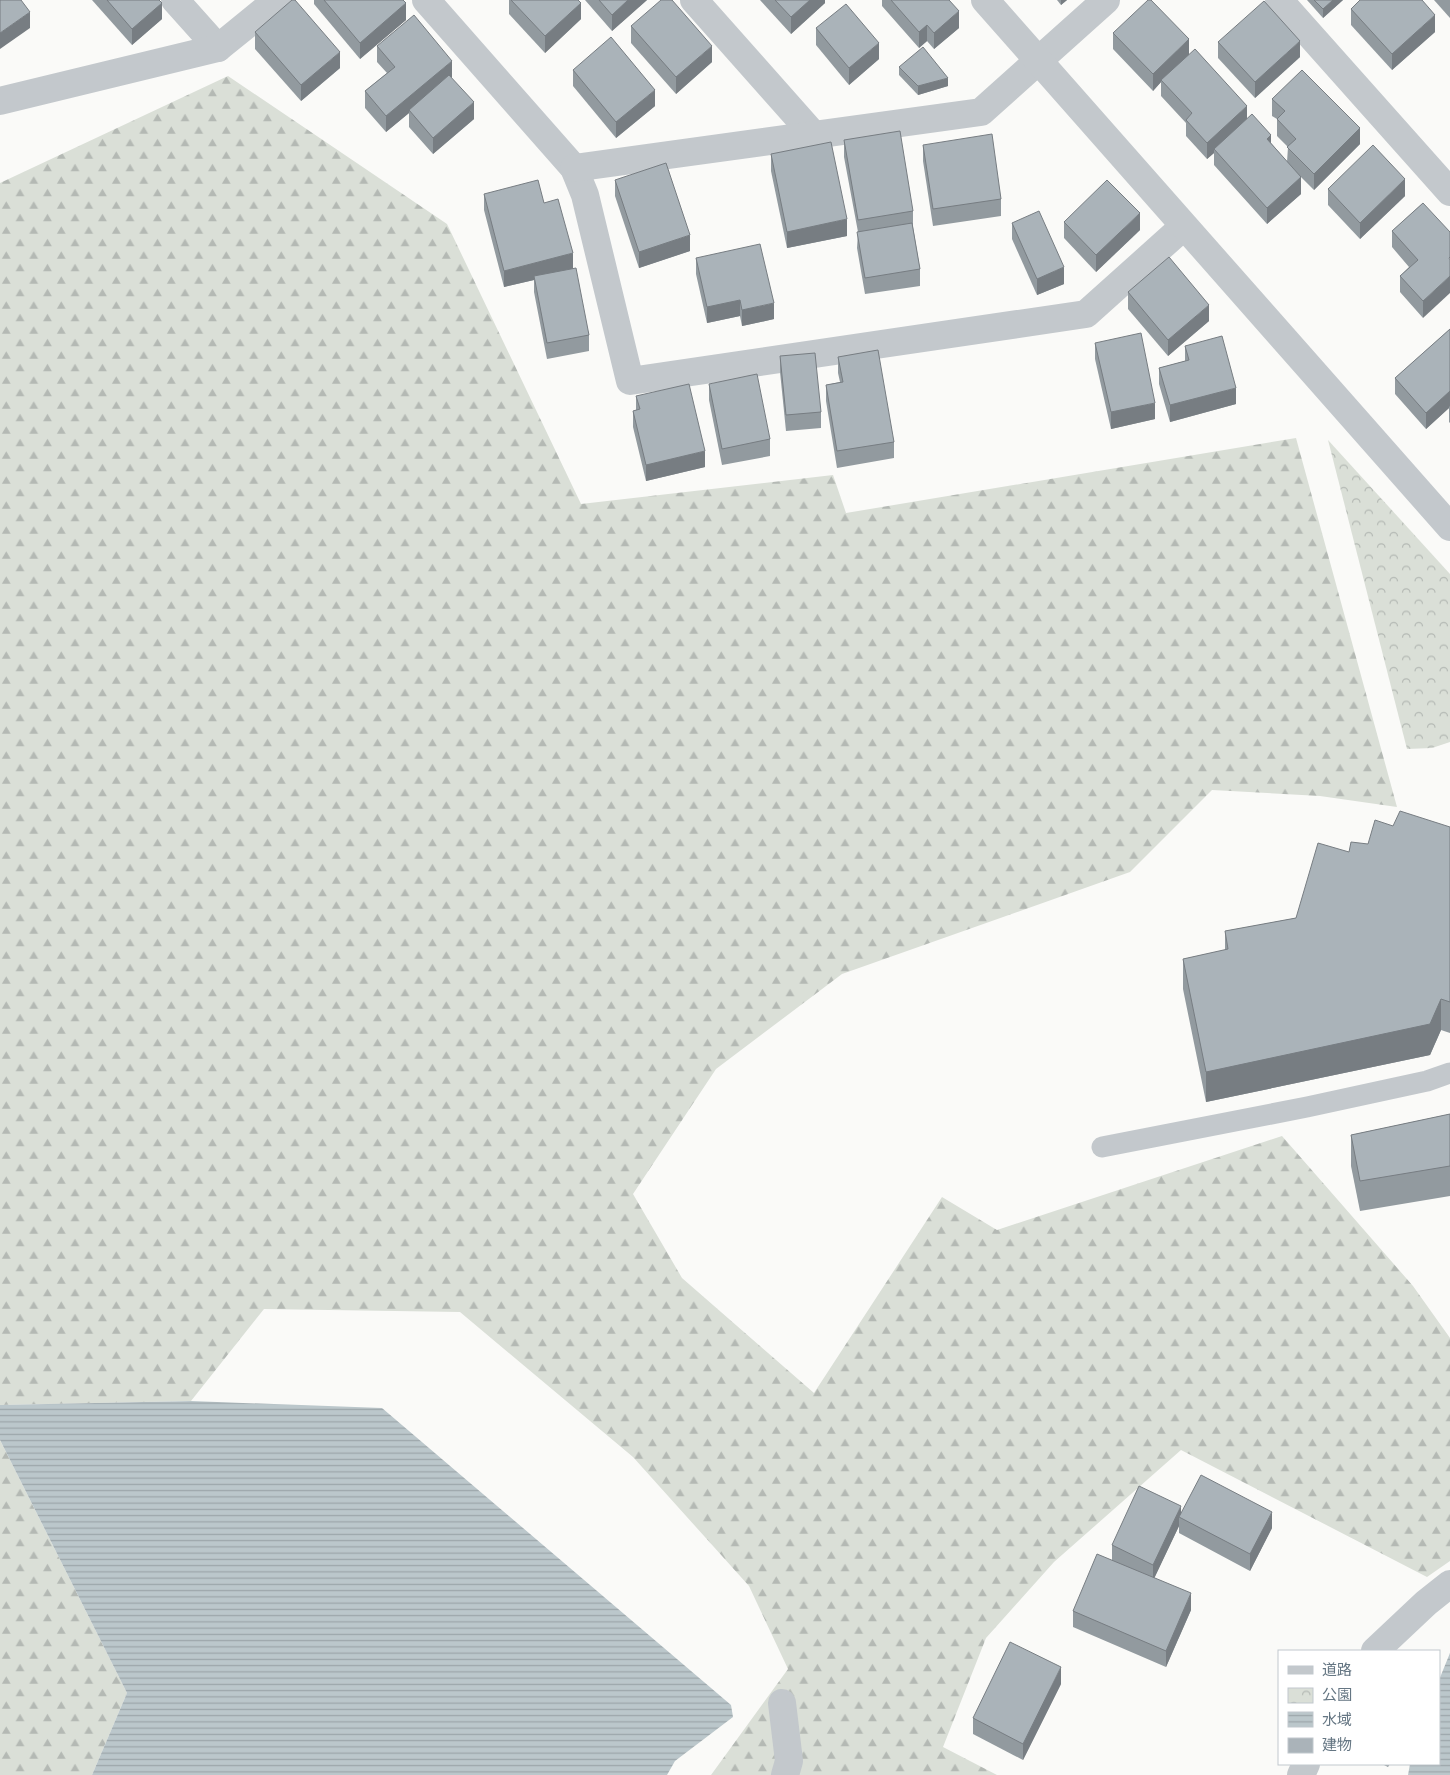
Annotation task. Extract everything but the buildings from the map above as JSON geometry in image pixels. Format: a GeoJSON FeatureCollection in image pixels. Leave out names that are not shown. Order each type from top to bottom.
{"type":"FeatureCollection","features":[{"type":"Feature","properties":{"kind":"street"},"geometry":{"type":"LineString","coordinates":[[175,0],[218,48]]}},
{"type":"Feature","properties":{"kind":"street"},"geometry":{"type":"LineString","coordinates":[[0,101],[218,48],[277,0]]}},
{"type":"Feature","properties":{"kind":"street"},"geometry":{"type":"LineString","coordinates":[[426,0],[574,168],[585,195],[630,382],[1086,314],[1183,227]]}},
{"type":"Feature","properties":{"kind":"street"},"geometry":{"type":"LineString","coordinates":[[694,0],[812,133]]}},
{"type":"Feature","properties":{"kind":"street"},"geometry":{"type":"LineString","coordinates":[[985,0],[1183,227],[1450,527]]}},
{"type":"Feature","properties":{"kind":"street"},"geometry":{"type":"LineString","coordinates":[[574,168],[812,133],[981,112],[1106,0]]}},
{"type":"Feature","properties":{"kind":"street"},"geometry":{"type":"LineString","coordinates":[[1279,0],[1450,192]]}},
{"type":"Feature","properties":{"kind":"street"},"geometry":{"type":"LineString","coordinates":[[1376,1650],[1426,1602],[1450,1584]]}},
{"type":"Feature","properties":{"kind":"street"},"geometry":{"type":"LineString","coordinates":[[782,1703],[789,1761],[785,1775]]}},
{"type":"Feature","properties":{"kind":"lane"},"geometry":{"type":"LineString","coordinates":[[1102,1147],[1307,1107],[1427,1081],[1450,1073]]}},
{"type":"Feature","properties":{"kind":"green space"},"geometry":{"type":"Polygon","coordinates":[[[228,76],[447,224],[581,504],[833,475],[846,513],[1296,438],[1397,807],[1320,796],[1212,790],[1130,872],[842,974],[716,1069],[633,1194],[682,1278],[814,1393],[942,1197],[997,1230],[1282,1136],[1413,1286],[1450,1338],[1450,1561],[1427,1577],[1181,1450],[1054,1562],[986,1638],[943,1747],[997,1775],[711,1775],[788,1669],[749,1586],[633,1457],[460,1312],[264,1309],[191,1401],[0,1405],[0,183],[228,76]]]}},
{"type":"Feature","properties":{"kind":"green space"},"geometry":{"type":"Polygon","coordinates":[[[1328,440],[1450,574],[1450,742],[1432,748],[1407,749],[1328,440]]]}},
{"type":"Feature","properties":{"kind":"green space"},"geometry":{"type":"Polygon","coordinates":[[[0,1440],[127,1693],[92,1775],[0,1775],[0,1440]]]}},
{"type":"Feature","properties":{"kind":"water"},"geometry":{"type":"Polygon","coordinates":[[[191,1401],[382,1408],[731,1705],[733,1717],[675,1761],[667,1775],[92,1775],[127,1693],[0,1440],[0,1405],[191,1401]]]}},
{"type":"Feature","properties":{"kind":"water"},"geometry":{"type":"Polygon","coordinates":[[[1450,1653],[1450,1775],[1408,1775],[1410,1765],[1440,1765],[1440,1678],[1450,1653]]]}}]}
